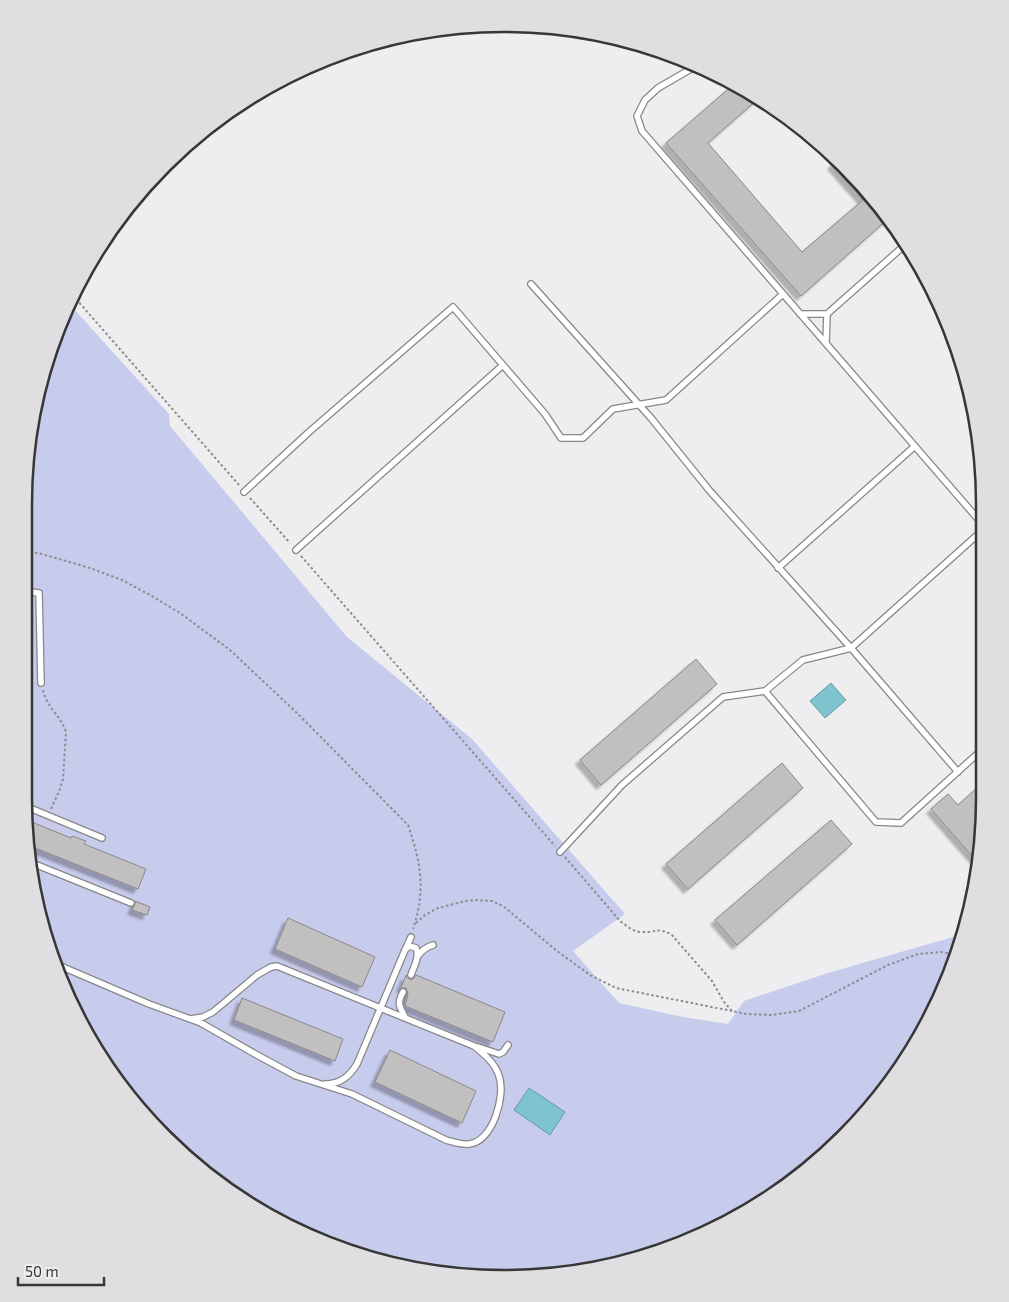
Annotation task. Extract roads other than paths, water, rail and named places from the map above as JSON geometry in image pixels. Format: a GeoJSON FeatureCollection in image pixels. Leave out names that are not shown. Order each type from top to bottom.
{"type":"FeatureCollection","features":[{"type":"Feature","properties":{"kind":"lane"},"geometry":{"type":"LineString","coordinates":[[689,70],[658,88],[645,100],[637,116],[642,131],[976,518]]}},
{"type":"Feature","properties":{"kind":"lane"},"geometry":{"type":"LineString","coordinates":[[800,314],[827,314],[901,249]]}},
{"type":"Feature","properties":{"kind":"lane"},"geometry":{"type":"LineString","coordinates":[[531,284],[640,405],[709,490],[958,772]]}},
{"type":"Feature","properties":{"kind":"lane"},"geometry":{"type":"LineString","coordinates":[[244,492],[309,432],[453,307],[545,414],[561,438],[583,438],[614,409],[666,400],[783,294]]}},
{"type":"Feature","properties":{"kind":"lane"},"geometry":{"type":"LineString","coordinates":[[826,343],[827,314]]}},
{"type":"Feature","properties":{"kind":"lane"},"geometry":{"type":"LineString","coordinates":[[296,550],[503,365]]}},
{"type":"Feature","properties":{"kind":"lane"},"geometry":{"type":"LineString","coordinates":[[778,568],[915,446]]}},
{"type":"Feature","properties":{"kind":"lane"},"geometry":{"type":"LineString","coordinates":[[560,852],[622,785],[723,697],[765,691],[803,660],[850,648],[976,534]]}},
{"type":"Feature","properties":{"kind":"lane"},"geometry":{"type":"LineString","coordinates":[[32,592],[39,593],[41,683]]}},
{"type":"Feature","properties":{"kind":"lane"},"geometry":{"type":"LineString","coordinates":[[765,691],[876,822],[901,823],[976,755]]}},
{"type":"Feature","properties":{"kind":"lane"},"geometry":{"type":"LineString","coordinates":[[33,809],[102,838]]}},
{"type":"Feature","properties":{"kind":"lane"},"geometry":{"type":"LineString","coordinates":[[38,865],[131,903]]}},
{"type":"Feature","properties":{"kind":"lane"},"geometry":{"type":"LineString","coordinates":[[318,1084],[339,1082],[352,1072],[411,937]]}},
{"type":"Feature","properties":{"kind":"lane"},"geometry":{"type":"LineString","coordinates":[[411,975],[418,956],[426,947],[433,945]]}},
{"type":"Feature","properties":{"kind":"lane"},"geometry":{"type":"LineString","coordinates":[[405,950],[412,946],[416,948],[418,956]]}},
{"type":"Feature","properties":{"kind":"lane"},"geometry":{"type":"LineString","coordinates":[[191,1020],[213,1012],[257,975],[271,967],[277,966],[474,1046],[499,1054],[508,1045]]}},
{"type":"Feature","properties":{"kind":"lane"},"geometry":{"type":"LineString","coordinates":[[64,968],[218,1032],[257,1056],[296,1076],[352,1094],[446,1140],[459,1144],[476,1142],[486,1134],[498,1108],[501,1096],[502,1085],[495,1066],[488,1057],[474,1046]]}},
{"type":"Feature","properties":{"kind":"lane"},"geometry":{"type":"LineString","coordinates":[[403,992],[399,1004],[405,1017]]}}]}
